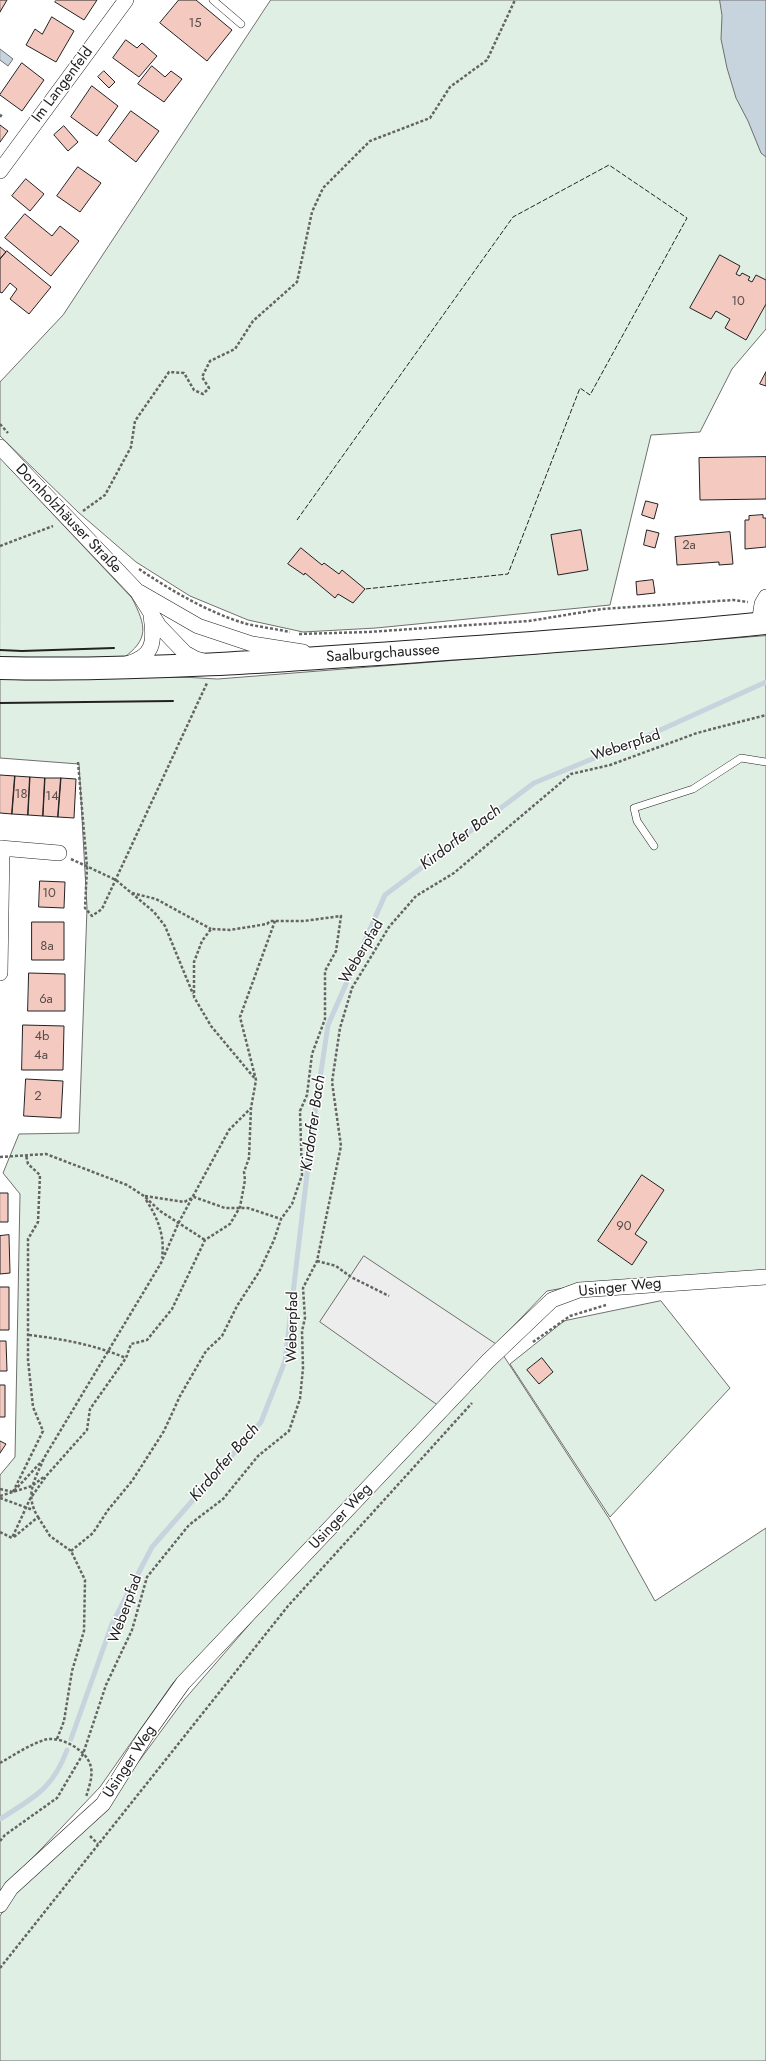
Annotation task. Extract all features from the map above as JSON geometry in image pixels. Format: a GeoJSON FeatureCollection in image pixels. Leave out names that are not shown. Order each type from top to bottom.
{"type":"FeatureCollection","features":[{"type":"Feature","properties":{"kind":"main road","name":"Saalburgchaussee"},"geometry":{"type":"LineString","coordinates":[[0,668],[113,669],[333,657],[563,641],[763,612]]}},
{"type":"Feature","properties":{"kind":"street","name":"Im Langenfeld"},"geometry":{"type":"LineString","coordinates":[[0,171],[126,0]]}},
{"type":"Feature","properties":{"kind":"street","name":"Dornholzhäuser Straße"},"geometry":{"type":"LineString","coordinates":[[0,447],[73,512],[137,591],[151,615],[185,653],[200,660],[216,663]]}},
{"type":"Feature","properties":{"kind":"street","name":"Dornholzhäuser Straße"},"geometry":{"type":"LineString","coordinates":[[137,591],[198,626],[252,644],[333,657]]}},
{"type":"Feature","properties":{"kind":"street","name":"Dornholzhäuser Straße"},"geometry":{"type":"LineString","coordinates":[[113,669],[142,660],[150,649],[154,634],[151,615]]}},
{"type":"Feature","properties":{"kind":"street"},"geometry":{"type":"LineString","coordinates":[[0,973],[1,848],[59,853]]}},
{"type":"Feature","properties":{"kind":"street","name":"Usinger Weg"},"geometry":{"type":"LineString","coordinates":[[0,1905],[10,1888],[103,1804],[146,1735],[183,1684],[488,1361],[552,1300],[579,1290],[766,1277]]}},
{"type":"Feature","properties":{"kind":"lane"},"geometry":{"type":"LineString","coordinates":[[213,0],[241,24]]}},
{"type":"Feature","properties":{"kind":"lane"},"geometry":{"type":"LineString","coordinates":[[654,846],[637,822],[634,808],[693,789],[741,758],[766,762]]}},
{"type":"Feature","properties":{"kind":"path"},"geometry":{"type":"LineString","coordinates":[[0,546],[73,512],[82,512],[105,496],[131,447],[135,421],[169,372],[184,373],[194,390],[203,394],[209,388],[202,378],[210,361],[235,349],[253,321],[297,282],[312,212],[323,188],[370,141],[430,118],[450,87],[487,60],[515,0]]}},
{"type":"Feature","properties":{"kind":"path"},"geometry":{"type":"LineString","coordinates":[[0,424],[10,434]]}},
{"type":"Feature","properties":{"kind":"path"},"geometry":{"type":"LineString","coordinates":[[82,512],[87,517]]}},
{"type":"Feature","properties":{"kind":"path"},"geometry":{"type":"LineString","coordinates":[[134,566],[166,587],[211,609],[246,623],[298,634],[368,632],[530,620],[602,609],[733,600],[763,612]]}},
{"type":"Feature","properties":{"kind":"path"},"geometry":{"type":"LineString","coordinates":[[78,762],[87,867],[85,908],[92,916],[102,910],[216,663]]}},
{"type":"Feature","properties":{"kind":"path","name":"Weberpfad"},"geometry":{"type":"LineString","coordinates":[[0,1841],[5,1835],[57,1798],[83,1754],[106,1684],[132,1630],[147,1577],[189,1525],[223,1499],[258,1456],[289,1431],[301,1392],[303,1368],[302,1331],[305,1318],[303,1288],[317,1261],[341,1146],[332,1082],[340,1028],[352,988],[389,927],[416,896],[454,873],[571,774],[610,765],[697,733],[766,714]]}},
{"type":"Feature","properties":{"kind":"path"},"geometry":{"type":"LineString","coordinates":[[87,867],[116,880],[154,912],[165,926],[194,997],[211,1026],[256,1080]]}},
{"type":"Feature","properties":{"kind":"path"},"geometry":{"type":"LineString","coordinates":[[71,1551],[93,1533],[108,1510],[132,1481],[164,1431],[180,1396],[206,1351],[222,1336],[237,1306],[259,1272],[274,1240],[281,1219],[292,1204],[302,1175],[300,1111],[307,1095],[312,1054],[325,1019],[325,971],[336,951],[341,916],[304,921],[275,921],[230,930],[211,929],[156,899],[131,892]]}},
{"type":"Feature","properties":{"kind":"path"},"geometry":{"type":"LineString","coordinates":[[30,1499],[48,1475],[87,1430],[90,1409],[126,1358],[131,1344],[147,1340],[172,1309],[205,1240],[230,1224],[240,1207],[245,1180],[244,1172],[249,1158],[251,1108],[256,1080],[240,1017],[275,921]]}},
{"type":"Feature","properties":{"kind":"path"},"geometry":{"type":"LineString","coordinates":[[194,997],[194,962],[202,941],[211,929]]}},
{"type":"Feature","properties":{"kind":"path"},"geometry":{"type":"LineString","coordinates":[[12,1538],[27,1508],[32,1486],[44,1458],[161,1263],[179,1222],[194,1197],[229,1130],[251,1108]]}},
{"type":"Feature","properties":{"kind":"path"},"geometry":{"type":"LineString","coordinates":[[0,1157],[46,1154],[127,1185],[144,1196],[160,1211],[205,1240]]}},
{"type":"Feature","properties":{"kind":"path"},"geometry":{"type":"LineString","coordinates":[[14,1492],[43,1430],[34,1407],[28,1360],[28,1239],[38,1222],[40,1175],[28,1164],[26,1155]]}},
{"type":"Feature","properties":{"kind":"path"},"geometry":{"type":"LineString","coordinates":[[144,1196],[184,1202],[194,1197],[225,1208],[240,1207],[281,1219]]}},
{"type":"Feature","properties":{"kind":"path"},"geometry":{"type":"LineString","coordinates":[[144,1196],[158,1217],[163,1248],[161,1263]]}},
{"type":"Feature","properties":{"kind":"path"},"geometry":{"type":"LineString","coordinates":[[317,1261],[336,1266],[351,1277],[389,1296]]}},
{"type":"Feature","properties":{"kind":"path"},"geometry":{"type":"LineString","coordinates":[[529,1345],[570,1316],[612,1303]]}},
{"type":"Feature","properties":{"kind":"path"},"geometry":{"type":"LineString","coordinates":[[29,1335],[72,1341],[109,1351],[126,1358]]}},
{"type":"Feature","properties":{"kind":"path"},"geometry":{"type":"LineString","coordinates":[[0,1968],[288,1606],[474,1401]]}},
{"type":"Feature","properties":{"kind":"path"},"geometry":{"type":"LineString","coordinates":[[14,1492],[44,1458]]}},
{"type":"Feature","properties":{"kind":"path"},"geometry":{"type":"LineString","coordinates":[[0,1497],[32,1486],[48,1475]]}},
{"type":"Feature","properties":{"kind":"path"},"geometry":{"type":"LineString","coordinates":[[0,1489],[14,1492]]}},
{"type":"Feature","properties":{"kind":"path"},"geometry":{"type":"LineString","coordinates":[[0,1497],[34,1510]]}},
{"type":"Feature","properties":{"kind":"path"},"geometry":{"type":"LineString","coordinates":[[30,1499],[34,1510],[50,1536],[71,1551],[85,1580],[84,1631],[72,1671],[64,1721],[57,1739]]}},
{"type":"Feature","properties":{"kind":"path"},"geometry":{"type":"LineString","coordinates":[[12,1538],[38,1517]]}},
{"type":"Feature","properties":{"kind":"path"},"geometry":{"type":"LineString","coordinates":[[0,1532],[12,1538]]}},
{"type":"Feature","properties":{"kind":"path"},"geometry":{"type":"LineString","coordinates":[[0,1763],[45,1739],[57,1739],[65,1742],[83,1754],[90,1764],[92,1778],[78,1826],[98,1844]]}},
{"type":"Feature","properties":{"kind":"green space"},"geometry":{"type":"Polygon","coordinates":[[[271,0],[766,0],[766,329],[732,369],[700,432],[651,435],[610,605],[376,628],[303,632],[248,620],[190,596],[136,562],[78,512],[0,436],[0,382],[63,315],[271,0]]]}},
{"type":"Feature","properties":{"kind":"green space"},"geometry":{"type":"Polygon","coordinates":[[[0,458],[132,598],[140,617],[143,632],[137,645],[122,659],[0,657],[0,458]]]}},
{"type":"Feature","properties":{"kind":"green space"},"geometry":{"type":"Polygon","coordinates":[[[766,636],[766,1273],[586,1284],[547,1291],[496,1344],[610,1520],[655,1601],[766,1528],[766,2061],[0,2061],[0,1916],[14,1893],[97,1818],[184,1700],[431,1414],[173,1683],[100,1787],[5,1887],[0,1895],[0,1475],[15,1457],[20,1194],[3,1173],[19,1134],[79,1133],[87,908],[79,764],[0,758],[0,679],[54,680],[190,677],[217,679],[766,636]]]}},
{"type":"Feature","properties":{"kind":"green space"},"geometry":{"type":"Polygon","coordinates":[[[661,1301],[730,1388],[610,1517],[510,1364],[564,1321],[661,1301]]]}},
{"type":"Feature","properties":{"kind":"shaded area"},"geometry":{"type":"Polygon","coordinates":[[[720,0],[766,0],[766,157],[761,153],[748,121],[736,98],[727,68],[721,39],[722,16],[720,0]]]}},
{"type":"Feature","properties":{"kind":"shaded area"},"geometry":{"type":"Polygon","coordinates":[[[0,49],[13,59],[8,66],[0,60],[0,49]]]}},
{"type":"Feature","properties":{"kind":"shaded area"},"geometry":{"type":"Polygon","coordinates":[[[364,1256],[496,1344],[439,1406],[320,1322],[364,1256]]]}},
{"type":"Feature","properties":{"kind":"building"},"geometry":{"type":"Polygon","coordinates":[[[0,0],[7,0],[0,12],[0,0]]]}},
{"type":"Feature","properties":{"kind":"building"},"geometry":{"type":"Polygon","coordinates":[[[57,0],[97,0],[84,20],[55,2],[57,0]]]}},
{"type":"Feature","properties":{"kind":"building"},"geometry":{"type":"Polygon","coordinates":[[[179,0],[196,0],[232,30],[207,61],[160,23],[179,0]]]}},
{"type":"Feature","properties":{"kind":"building"},"geometry":{"type":"Polygon","coordinates":[[[52,17],[74,31],[56,62],[26,45],[35,29],[42,34],[52,17]]]}},
{"type":"Feature","properties":{"kind":"building"},"geometry":{"type":"Polygon","coordinates":[[[126,40],[137,48],[142,43],[157,56],[139,77],[113,58],[126,40]]]}},
{"type":"Feature","properties":{"kind":"building"},"geometry":{"type":"Polygon","coordinates":[[[22,63],[44,80],[22,111],[0,95],[22,63]]]}},
{"type":"Feature","properties":{"kind":"building"},"geometry":{"type":"Polygon","coordinates":[[[152,66],[165,77],[171,71],[182,79],[164,102],[138,84],[152,66]]]}},
{"type":"Feature","properties":{"kind":"building"},"geometry":{"type":"Polygon","coordinates":[[[104,71],[115,82],[109,88],[98,77],[104,71]]]}},
{"type":"Feature","properties":{"kind":"building"},"geometry":{"type":"Polygon","coordinates":[[[92,86],[118,106],[97,136],[71,117],[92,86]]]}},
{"type":"Feature","properties":{"kind":"building"},"geometry":{"type":"Polygon","coordinates":[[[131,111],[159,131],[136,162],[109,141],[131,111]]]}},
{"type":"Feature","properties":{"kind":"building"},"geometry":{"type":"Polygon","coordinates":[[[0,125],[8,131],[0,142],[0,125]]]}},
{"type":"Feature","properties":{"kind":"building"},"geometry":{"type":"Polygon","coordinates":[[[64,126],[78,142],[68,151],[54,135],[64,126]]]}},
{"type":"Feature","properties":{"kind":"building"},"geometry":{"type":"Polygon","coordinates":[[[78,167],[101,183],[80,212],[57,196],[78,167]]]}},
{"type":"Feature","properties":{"kind":"building"},"geometry":{"type":"Polygon","coordinates":[[[26,179],[44,194],[30,211],[12,196],[26,179]]]}},
{"type":"Feature","properties":{"kind":"building"},"geometry":{"type":"Polygon","coordinates":[[[25,214],[52,236],[60,226],[79,241],[51,276],[5,238],[25,214]]]}},
{"type":"Feature","properties":{"kind":"building"},"geometry":{"type":"Polygon","coordinates":[[[0,247],[6,252],[0,259],[0,247]]]}},
{"type":"Feature","properties":{"kind":"building"},"geometry":{"type":"Polygon","coordinates":[[[7,251],[51,287],[29,314],[10,299],[17,289],[10,283],[2,293],[0,292],[0,259],[7,251]]]}},
{"type":"Feature","properties":{"kind":"building"},"geometry":{"type":"Polygon","coordinates":[[[720,255],[740,266],[736,274],[740,276],[742,273],[750,277],[748,280],[752,282],[756,275],[766,280],[766,304],[746,340],[725,328],[730,319],[716,311],[711,319],[690,308],[720,255]]]}},
{"type":"Feature","properties":{"kind":"building"},"geometry":{"type":"Polygon","coordinates":[[[766,372],[766,386],[760,384],[766,372]]]}},
{"type":"Feature","properties":{"kind":"building"},"geometry":{"type":"Polygon","coordinates":[[[766,457],[766,499],[700,500],[699,458],[766,457]]]}},
{"type":"Feature","properties":{"kind":"building"},"geometry":{"type":"Polygon","coordinates":[[[646,501],[658,504],[654,519],[642,515],[646,501]]]}},
{"type":"Feature","properties":{"kind":"building"},"geometry":{"type":"Polygon","coordinates":[[[763,515],[763,518],[766,518],[766,547],[745,549],[745,520],[749,520],[749,516],[763,515]]]}},
{"type":"Feature","properties":{"kind":"building"},"geometry":{"type":"Polygon","coordinates":[[[581,530],[588,570],[558,575],[551,535],[581,530]]]}},
{"type":"Feature","properties":{"kind":"building"},"geometry":{"type":"Polygon","coordinates":[[[647,530],[659,533],[655,548],[644,545],[647,530]]]}},
{"type":"Feature","properties":{"kind":"building"},"geometry":{"type":"Polygon","coordinates":[[[730,532],[733,564],[719,565],[719,562],[677,565],[675,537],[730,532]]]}},
{"type":"Feature","properties":{"kind":"building"},"geometry":{"type":"Polygon","coordinates":[[[301,548],[322,565],[324,563],[339,574],[342,570],[365,589],[353,603],[338,594],[335,598],[305,573],[304,575],[288,564],[301,548]]]}},
{"type":"Feature","properties":{"kind":"building"},"geometry":{"type":"Polygon","coordinates":[[[653,580],[655,593],[637,595],[636,582],[653,580]]]}},
{"type":"Feature","properties":{"kind":"building"},"geometry":{"type":"Polygon","coordinates":[[[0,775],[15,776],[12,814],[0,813],[0,775]]]}},
{"type":"Feature","properties":{"kind":"building"},"geometry":{"type":"Polygon","coordinates":[[[15,776],[30,777],[28,815],[12,814],[15,776]]]}},
{"type":"Feature","properties":{"kind":"building"},"geometry":{"type":"Polygon","coordinates":[[[30,777],[45,778],[43,816],[28,815],[30,777]]]}},
{"type":"Feature","properties":{"kind":"building"},"geometry":{"type":"Polygon","coordinates":[[[45,778],[61,778],[58,817],[43,816],[45,778]]]}},
{"type":"Feature","properties":{"kind":"building"},"geometry":{"type":"Polygon","coordinates":[[[61,778],[76,779],[74,818],[58,817],[61,778]]]}},
{"type":"Feature","properties":{"kind":"building"},"geometry":{"type":"Polygon","coordinates":[[[40,881],[65,882],[64,908],[39,907],[40,881]]]}},
{"type":"Feature","properties":{"kind":"building"},"geometry":{"type":"Polygon","coordinates":[[[32,922],[64,922],[64,960],[32,960],[32,922]]]}},
{"type":"Feature","properties":{"kind":"building"},"geometry":{"type":"Polygon","coordinates":[[[29,973],[65,974],[65,1011],[28,1011],[29,973]]]}},
{"type":"Feature","properties":{"kind":"building"},"geometry":{"type":"Polygon","coordinates":[[[23,1025],[64,1026],[63,1070],[22,1070],[23,1025]]]}},
{"type":"Feature","properties":{"kind":"building"},"geometry":{"type":"Polygon","coordinates":[[[26,1079],[63,1081],[61,1118],[24,1116],[26,1079]]]}},
{"type":"Feature","properties":{"kind":"building"},"geometry":{"type":"Polygon","coordinates":[[[642,1175],[664,1190],[635,1234],[647,1242],[632,1265],[598,1241],[642,1175]]]}},
{"type":"Feature","properties":{"kind":"building"},"geometry":{"type":"Polygon","coordinates":[[[0,1193],[8,1193],[8,1222],[0,1222],[0,1193]]]}},
{"type":"Feature","properties":{"kind":"building"},"geometry":{"type":"Polygon","coordinates":[[[9,1235],[10,1273],[0,1274],[0,1236],[9,1235]]]}},
{"type":"Feature","properties":{"kind":"building"},"geometry":{"type":"Polygon","coordinates":[[[0,1287],[9,1287],[9,1330],[0,1330],[0,1287]]]}},
{"type":"Feature","properties":{"kind":"building"},"geometry":{"type":"Polygon","coordinates":[[[0,1341],[6,1341],[7,1371],[0,1371],[0,1341]]]}},
{"type":"Feature","properties":{"kind":"building"},"geometry":{"type":"Polygon","coordinates":[[[542,1358],[553,1372],[539,1384],[527,1370],[542,1358]]]}},
{"type":"Feature","properties":{"kind":"building"},"geometry":{"type":"Polygon","coordinates":[[[0,1385],[5,1385],[5,1417],[0,1417],[0,1385]]]}},
{"type":"Feature","properties":{"kind":"building"},"geometry":{"type":"Polygon","coordinates":[[[0,1441],[6,1444],[0,1453],[0,1441]]]}},
{"type":"Feature","properties":{"kind":"waterway","name":"Kirdorfer Bach"},"geometry":{"type":"LineString","coordinates":[[71,1739],[112,1624],[152,1547],[261,1422],[285,1361],[312,1132],[328,1025],[385,895],[534,783],[645,737],[766,682]]}},
{"type":"Feature","properties":{"kind":"waterway","name":"Kirdorfer Bach"},"geometry":{"type":"LineString","coordinates":[[0,1819],[41,1791],[55,1774],[67,1750]]}},
{"type":"Feature","properties":{"kind":"fence"},"geometry":{"type":"LineString","coordinates":[[297,520],[513,217],[609,165],[687,218],[590,395],[580,388],[508,574],[365,589]]}},
{"type":"Feature","properties":{"kind":"wall"},"geometry":{"type":"LineString","coordinates":[[0,650],[22,651],[114,648]]}},
{"type":"Feature","properties":{"kind":"wall"},"geometry":{"type":"LineString","coordinates":[[0,703],[173,701]]}}]}
